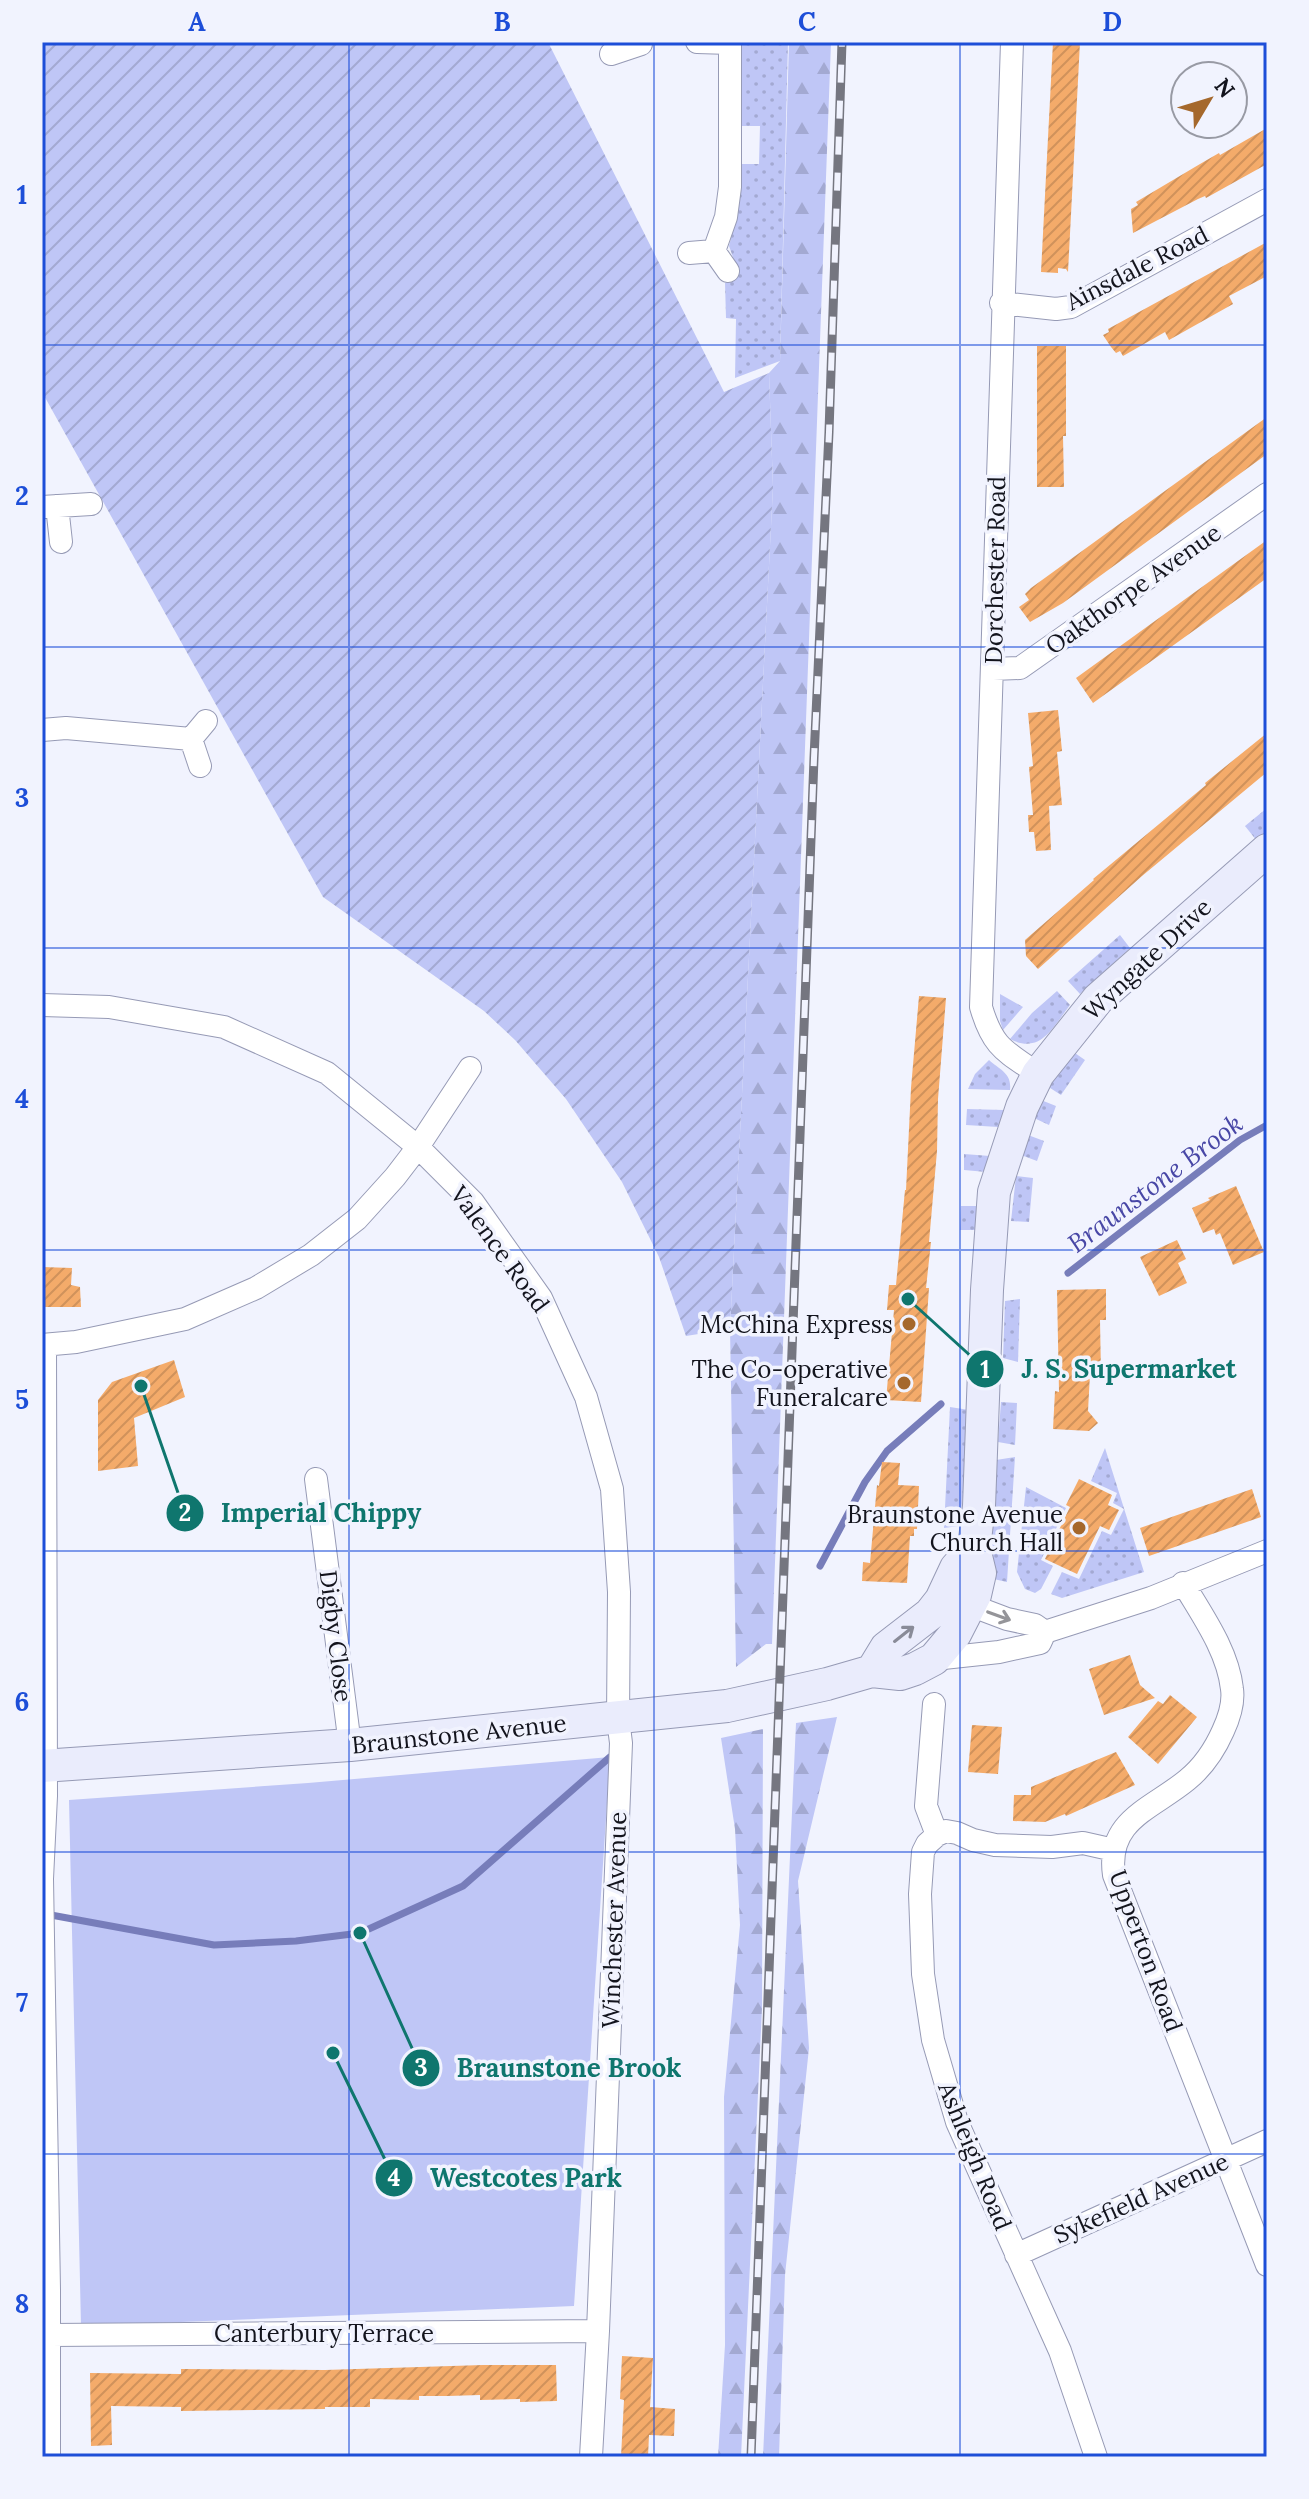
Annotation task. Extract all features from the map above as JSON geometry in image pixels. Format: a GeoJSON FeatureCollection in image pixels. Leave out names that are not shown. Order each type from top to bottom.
{"type":"FeatureCollection","features":[{"type":"Feature","properties":{"kind":"street"},"geometry":{"type":"LineString","coordinates":[[697,42],[730,42],[730,187],[726,217],[714,251]]}},
{"type":"Feature","properties":{"kind":"street","name":"Dorchester Road"},"geometry":{"type":"LineString","coordinates":[[1012,42],[1001,303],[981,1007],[988,1030],[998,1046],[1038,1074]]}},
{"type":"Feature","properties":{"kind":"street"},"geometry":{"type":"LineString","coordinates":[[611,54],[646,43]]}},
{"type":"Feature","properties":{"kind":"street","name":"Ainsdale Road"},"geometry":{"type":"LineString","coordinates":[[1001,303],[1056,309],[1071,307],[1267,200]]}},
{"type":"Feature","properties":{"kind":"street"},"geometry":{"type":"LineString","coordinates":[[689,253],[714,251]]}},
{"type":"Feature","properties":{"kind":"street"},"geometry":{"type":"LineString","coordinates":[[714,251],[728,271]]}},
{"type":"Feature","properties":{"kind":"street","name":"Oakthorpe Avenue"},"geometry":{"type":"LineString","coordinates":[[993,669],[1020,668],[1267,494]]}},
{"type":"Feature","properties":{"kind":"street"},"geometry":{"type":"LineString","coordinates":[[61,542],[50,506],[91,504]]}},
{"type":"Feature","properties":{"kind":"street"},"geometry":{"type":"LineString","coordinates":[[42,730],[198,730],[200,766]]}},
{"type":"Feature","properties":{"kind":"street","name":"Wyngate Drive"},"geometry":{"type":"LineString","coordinates":[[956,1608],[975,1595],[980,1573],[974,1548],[979,1506],[994,1192],[1022,1107],[1038,1074],[1098,999],[1267,850]]}},
{"type":"Feature","properties":{"kind":"street","name":"Valence Road"},"geometry":{"type":"LineString","coordinates":[[42,1005],[109,1007],[224,1027],[327,1073],[418,1147],[473,1202],[541,1298],[586,1397],[612,1489],[619,1592],[618,1719]]}},
{"type":"Feature","properties":{"kind":"street"},"geometry":{"type":"LineString","coordinates":[[49,2457],[50,2335],[42,1879],[43,1345],[76,1342],[185,1319],[256,1288],[311,1255],[357,1219],[395,1177],[470,1068]]}},
{"type":"Feature","properties":{"kind":"street","name":"Digby Close"},"geometry":{"type":"LineString","coordinates":[[316,1479],[350,1745]]}},
{"type":"Feature","properties":{"kind":"street","name":"Braunstone Avenue"},"geometry":{"type":"LineString","coordinates":[[44,1766],[350,1745],[727,1706],[872,1671],[900,1674],[934,1659],[999,1652],[1040,1643],[1045,1632],[1151,1598],[1267,1551]]}},
{"type":"Feature","properties":{"kind":"street","name":"Upperton Road"},"geometry":{"type":"LineString","coordinates":[[1183,1583],[1219,1647],[1232,1688],[1232,1705],[1221,1735],[1206,1759],[1190,1778],[1129,1820],[1120,1834],[1112,1862],[1114,1875],[1267,2265]]}},
{"type":"Feature","properties":{"kind":"street"},"geometry":{"type":"LineString","coordinates":[[956,1608],[968,1633],[999,1652]]}},
{"type":"Feature","properties":{"kind":"street"},"geometry":{"type":"LineString","coordinates":[[934,1659],[955,1634],[956,1608]]}},
{"type":"Feature","properties":{"kind":"street"},"geometry":{"type":"LineString","coordinates":[[872,1671],[886,1648],[930,1614],[956,1608],[1035,1625],[1045,1632]]}},
{"type":"Feature","properties":{"kind":"street"},"geometry":{"type":"LineString","coordinates":[[934,1704],[926,1806],[937,1835],[946,1831],[1008,1847],[1083,1843],[1114,1850]]}},
{"type":"Feature","properties":{"kind":"street","name":"Winchester Avenue"},"geometry":{"type":"LineString","coordinates":[[591,2457],[621,1743],[618,1719]]}},
{"type":"Feature","properties":{"kind":"street","name":"Ashleigh Road"},"geometry":{"type":"LineString","coordinates":[[937,1835],[923,1852],[920,1894],[923,1974],[933,2040],[957,2122],[1060,2351],[1096,2457]]}},
{"type":"Feature","properties":{"kind":"street","name":"Sykefield Avenue"},"geometry":{"type":"LineString","coordinates":[[1016,2255],[1267,2141]]}},
{"type":"Feature","properties":{"kind":"street","name":"Canterbury Terrace"},"geometry":{"type":"LineString","coordinates":[[50,2335],[598,2331]]}},
{"type":"Feature","properties":{"kind":"green space"},"geometry":{"type":"Polygon","coordinates":[[[42,42],[548,42],[724,392],[769,373],[773,487],[730,1329],[686,1336],[659,1257],[622,1182],[566,1099],[515,1040],[484,1011],[323,897],[42,392],[42,42]]]}},
{"type":"Feature","properties":{"kind":"green space"},"geometry":{"type":"Polygon","coordinates":[[[742,42],[788,42],[780,361],[735,378],[736,319],[726,318],[725,283],[736,280],[739,274],[729,246],[737,215],[739,164],[759,164],[760,126],[741,126],[742,42]]]}},
{"type":"Feature","properties":{"kind":"green space"},"geometry":{"type":"Polygon","coordinates":[[[789,42],[831,42],[772,1644],[766,1644],[736,1667],[730,1329],[773,487],[769,373],[780,361],[789,42]]]}},
{"type":"Feature","properties":{"kind":"green space"},"geometry":{"type":"Polygon","coordinates":[[[1267,808],[1267,832],[1257,841],[1245,826],[1267,808]]]}},
{"type":"Feature","properties":{"kind":"green space"},"geometry":{"type":"Polygon","coordinates":[[[1120,935],[1130,948],[1080,994],[1068,981],[1120,935]]]}},
{"type":"Feature","properties":{"kind":"green space"},"geometry":{"type":"Polygon","coordinates":[[[1057,991],[1070,1005],[1052,1030],[1030,1044],[1010,1039],[1032,1013],[1057,991]]]}},
{"type":"Feature","properties":{"kind":"green space"},"geometry":{"type":"Polygon","coordinates":[[[1000,994],[1023,1007],[1003,1030],[1000,1021],[1000,994]]]}},
{"type":"Feature","properties":{"kind":"green space"},"geometry":{"type":"Polygon","coordinates":[[[1072,1051],[1085,1060],[1061,1095],[1047,1086],[1072,1051]]]}},
{"type":"Feature","properties":{"kind":"green space"},"geometry":{"type":"Polygon","coordinates":[[[989,1060],[1007,1076],[1010,1090],[968,1089],[975,1074],[989,1060]]]}},
{"type":"Feature","properties":{"kind":"green space"},"geometry":{"type":"Polygon","coordinates":[[[1041,1100],[1056,1106],[1049,1125],[1034,1118],[1041,1100]]]}},
{"type":"Feature","properties":{"kind":"green space"},"geometry":{"type":"Polygon","coordinates":[[[967,1109],[1004,1110],[998,1127],[966,1125],[967,1109]]]}},
{"type":"Feature","properties":{"kind":"green space"},"geometry":{"type":"Polygon","coordinates":[[[1028,1135],[1044,1141],[1037,1161],[1021,1155],[1028,1135]]]}},
{"type":"Feature","properties":{"kind":"green space"},"geometry":{"type":"Polygon","coordinates":[[[964,1154],[990,1156],[986,1172],[964,1170],[964,1154]]]}},
{"type":"Feature","properties":{"kind":"green space"},"geometry":{"type":"Polygon","coordinates":[[[1016,1176],[1033,1178],[1029,1222],[1011,1221],[1016,1176]]]}},
{"type":"Feature","properties":{"kind":"green space"},"geometry":{"type":"Polygon","coordinates":[[[961,1206],[982,1206],[980,1230],[960,1230],[961,1206]]]}},
{"type":"Feature","properties":{"kind":"green space"},"geometry":{"type":"Polygon","coordinates":[[[1020,1299],[1018,1362],[1003,1358],[1005,1301],[1020,1299]]]}},
{"type":"Feature","properties":{"kind":"green space"},"geometry":{"type":"Polygon","coordinates":[[[1001,1402],[1017,1403],[1015,1445],[998,1442],[1001,1402]]]}},
{"type":"Feature","properties":{"kind":"green space"},"geometry":{"type":"Polygon","coordinates":[[[950,1407],[969,1410],[959,1526],[944,1528],[950,1407]]]}},
{"type":"Feature","properties":{"kind":"green space"},"geometry":{"type":"Polygon","coordinates":[[[1105,1448],[1144,1572],[1062,1598],[1051,1594],[1062,1572],[1079,1579],[1102,1531],[1111,1535],[1124,1509],[1113,1503],[1117,1493],[1091,1481],[1105,1448]]]}},
{"type":"Feature","properties":{"kind":"green space"},"geometry":{"type":"Polygon","coordinates":[[[1015,1457],[1007,1582],[989,1578],[996,1460],[1015,1457]]]}},
{"type":"Feature","properties":{"kind":"green space"},"geometry":{"type":"Polygon","coordinates":[[[1026,1487],[1066,1508],[1041,1560],[1053,1566],[1041,1589],[1035,1593],[1025,1589],[1017,1572],[1026,1487]]]}},
{"type":"Feature","properties":{"kind":"green space"},"geometry":{"type":"Polygon","coordinates":[[[837,1717],[798,1881],[809,2048],[785,2275],[779,2457],[763,2457],[796,1723],[837,1717]]]}},
{"type":"Feature","properties":{"kind":"green space"},"geometry":{"type":"Polygon","coordinates":[[[763,1729],[762,2008],[741,2457],[718,2457],[725,2345],[724,2097],[740,1925],[735,1829],[721,1738],[763,1729]]]}},
{"type":"Feature","properties":{"kind":"green space"},"geometry":{"type":"Polygon","coordinates":[[[610,1757],[574,2306],[81,2326],[69,1800],[610,1757]]]}},
{"type":"Feature","properties":{"kind":"building"},"geometry":{"type":"Polygon","coordinates":[[[1053,42],[1080,42],[1068,272],[1058,268],[1058,273],[1041,272],[1053,42]]]}},
{"type":"Feature","properties":{"kind":"building"},"geometry":{"type":"Polygon","coordinates":[[[1267,128],[1267,164],[1133,233],[1131,209],[1138,205],[1136,202],[1267,128]]]}},
{"type":"Feature","properties":{"kind":"building"},"geometry":{"type":"Polygon","coordinates":[[[1267,242],[1267,276],[1229,296],[1233,304],[1169,340],[1165,332],[1123,356],[1120,351],[1116,353],[1103,335],[1109,332],[1108,329],[1267,242]]]}},
{"type":"Feature","properties":{"kind":"building"},"geometry":{"type":"Polygon","coordinates":[[[1037,346],[1066,346],[1064,487],[1037,487],[1037,346]]]}},
{"type":"Feature","properties":{"kind":"building"},"geometry":{"type":"Polygon","coordinates":[[[1267,417],[1267,454],[1063,603],[1030,622],[1019,607],[1029,600],[1025,594],[1031,588],[1267,417]]]}},
{"type":"Feature","properties":{"kind":"building"},"geometry":{"type":"Polygon","coordinates":[[[1267,540],[1267,578],[1093,703],[1076,678],[1267,540]]]}},
{"type":"Feature","properties":{"kind":"building"},"geometry":{"type":"Polygon","coordinates":[[[1058,710],[1062,751],[1057,752],[1062,805],[1049,806],[1051,850],[1036,851],[1034,832],[1029,832],[1028,815],[1033,815],[1029,767],[1033,766],[1028,713],[1058,710]]]}},
{"type":"Feature","properties":{"kind":"building"},"geometry":{"type":"Polygon","coordinates":[[[1267,733],[1267,772],[1142,876],[1038,969],[1026,956],[1025,940],[1267,733]]]}},
{"type":"Feature","properties":{"kind":"building"},"geometry":{"type":"Polygon","coordinates":[[[919,996],[946,998],[921,1402],[886,1400],[894,1310],[887,1310],[889,1285],[896,1285],[906,1190],[919,996]]]}},
{"type":"Feature","properties":{"kind":"building"},"geometry":{"type":"Polygon","coordinates":[[[1236,1186],[1264,1252],[1233,1265],[1220,1233],[1216,1235],[1214,1229],[1203,1233],[1192,1208],[1236,1186]]]}},
{"type":"Feature","properties":{"kind":"building"},"geometry":{"type":"Polygon","coordinates":[[[1177,1240],[1186,1259],[1178,1263],[1187,1283],[1159,1296],[1140,1257],[1177,1240]]]}},
{"type":"Feature","properties":{"kind":"building"},"geometry":{"type":"Polygon","coordinates":[[[42,1267],[72,1268],[71,1285],[80,1287],[81,1307],[42,1307],[42,1267]]]}},
{"type":"Feature","properties":{"kind":"building"},"geometry":{"type":"Polygon","coordinates":[[[1106,1289],[1106,1320],[1100,1320],[1101,1374],[1090,1374],[1088,1411],[1098,1423],[1089,1431],[1053,1429],[1055,1391],[1059,1392],[1057,1290],[1106,1289]]]}},
{"type":"Feature","properties":{"kind":"building"},"geometry":{"type":"Polygon","coordinates":[[[174,1360],[185,1397],[134,1418],[138,1466],[98,1471],[98,1400],[112,1382],[174,1360]]]}},
{"type":"Feature","properties":{"kind":"building"},"geometry":{"type":"Polygon","coordinates":[[[882,1462],[900,1463],[898,1485],[919,1486],[917,1529],[914,1529],[914,1536],[910,1536],[907,1583],[862,1581],[863,1562],[870,1563],[882,1462]]]}},
{"type":"Feature","properties":{"kind":"building","name":"Braunstone Avenue Church Hall"},"geometry":{"type":"Polygon","coordinates":[[[1079,1479],[1112,1495],[1108,1505],[1119,1510],[1109,1530],[1100,1526],[1077,1574],[1045,1559],[1070,1507],[1066,1505],[1079,1479]]]}},
{"type":"Feature","properties":{"kind":"building"},"geometry":{"type":"Polygon","coordinates":[[[1252,1489],[1261,1517],[1149,1556],[1140,1528],[1252,1489]]]}},
{"type":"Feature","properties":{"kind":"building"},"geometry":{"type":"Polygon","coordinates":[[[1130,1655],[1140,1685],[1155,1698],[1104,1715],[1089,1669],[1130,1655]]]}},
{"type":"Feature","properties":{"kind":"building"},"geometry":{"type":"Polygon","coordinates":[[[1170,1695],[1197,1717],[1158,1764],[1128,1737],[1158,1701],[1163,1704],[1170,1695]]]}},
{"type":"Feature","properties":{"kind":"building"},"geometry":{"type":"Polygon","coordinates":[[[972,1725],[1002,1727],[998,1774],[968,1772],[972,1725]]]}},
{"type":"Feature","properties":{"kind":"building"},"geometry":{"type":"Polygon","coordinates":[[[1116,1752],[1135,1785],[1066,1816],[1045,1822],[1013,1821],[1014,1795],[1031,1795],[1031,1787],[1116,1752]]]}},
{"type":"Feature","properties":{"kind":"building"},"geometry":{"type":"Polygon","coordinates":[[[622,2356],[653,2358],[650,2407],[675,2409],[674,2436],[649,2435],[648,2457],[621,2457],[624,2400],[620,2399],[622,2356]]]}},
{"type":"Feature","properties":{"kind":"building"},"geometry":{"type":"Polygon","coordinates":[[[556,2365],[557,2401],[480,2400],[480,2395],[419,2396],[419,2400],[370,2399],[370,2407],[325,2409],[181,2411],[181,2407],[111,2406],[112,2445],[91,2446],[90,2373],[181,2374],[181,2369],[325,2370],[556,2365]]]}},
{"type":"Feature","properties":{"kind":"waterway","name":"Braunstone Brook"},"geometry":{"type":"LineString","coordinates":[[1068,1273],[1240,1140],[1267,1125]]}},
{"type":"Feature","properties":{"kind":"waterway","name":"Braunstone Brook"},"geometry":{"type":"LineString","coordinates":[[820,1566],[865,1482],[887,1451],[941,1404]]}},
{"type":"Feature","properties":{"kind":"waterway","name":"Braunstone Brook"},"geometry":{"type":"LineString","coordinates":[[51,1915],[214,1945],[296,1941],[360,1933],[463,1886],[610,1757]]}},
{"type":"Feature","properties":{"kind":"railway"},"geometry":{"type":"LineString","coordinates":[[751,2457],[842,42]]}},
{"type":"Feature","properties":{"kind":"place","name":"J. S. Supermarket"},"geometry":{"type":"Point","coordinates":[908,1299]}},
{"type":"Feature","properties":{"kind":"place","name":"McChina Express"},"geometry":{"type":"Point","coordinates":[909,1324]}},
{"type":"Feature","properties":{"kind":"place","name":"The Co-operative Funeralcare"},"geometry":{"type":"Point","coordinates":[904,1383]}},
{"type":"Feature","properties":{"kind":"place","name":"Imperial Chippy"},"geometry":{"type":"Point","coordinates":[141,1386]}},
{"type":"Feature","properties":{"kind":"place","name":"Braunstone Avenue Church Hall"},"geometry":{"type":"Point","coordinates":[1079,1528]}},
{"type":"Feature","properties":{"kind":"place","name":"Braunstone Brook"},"geometry":{"type":"Point","coordinates":[360,1933]}},
{"type":"Feature","properties":{"kind":"place","name":"Westcotes Park"},"geometry":{"type":"Point","coordinates":[333,2053]}}]}
